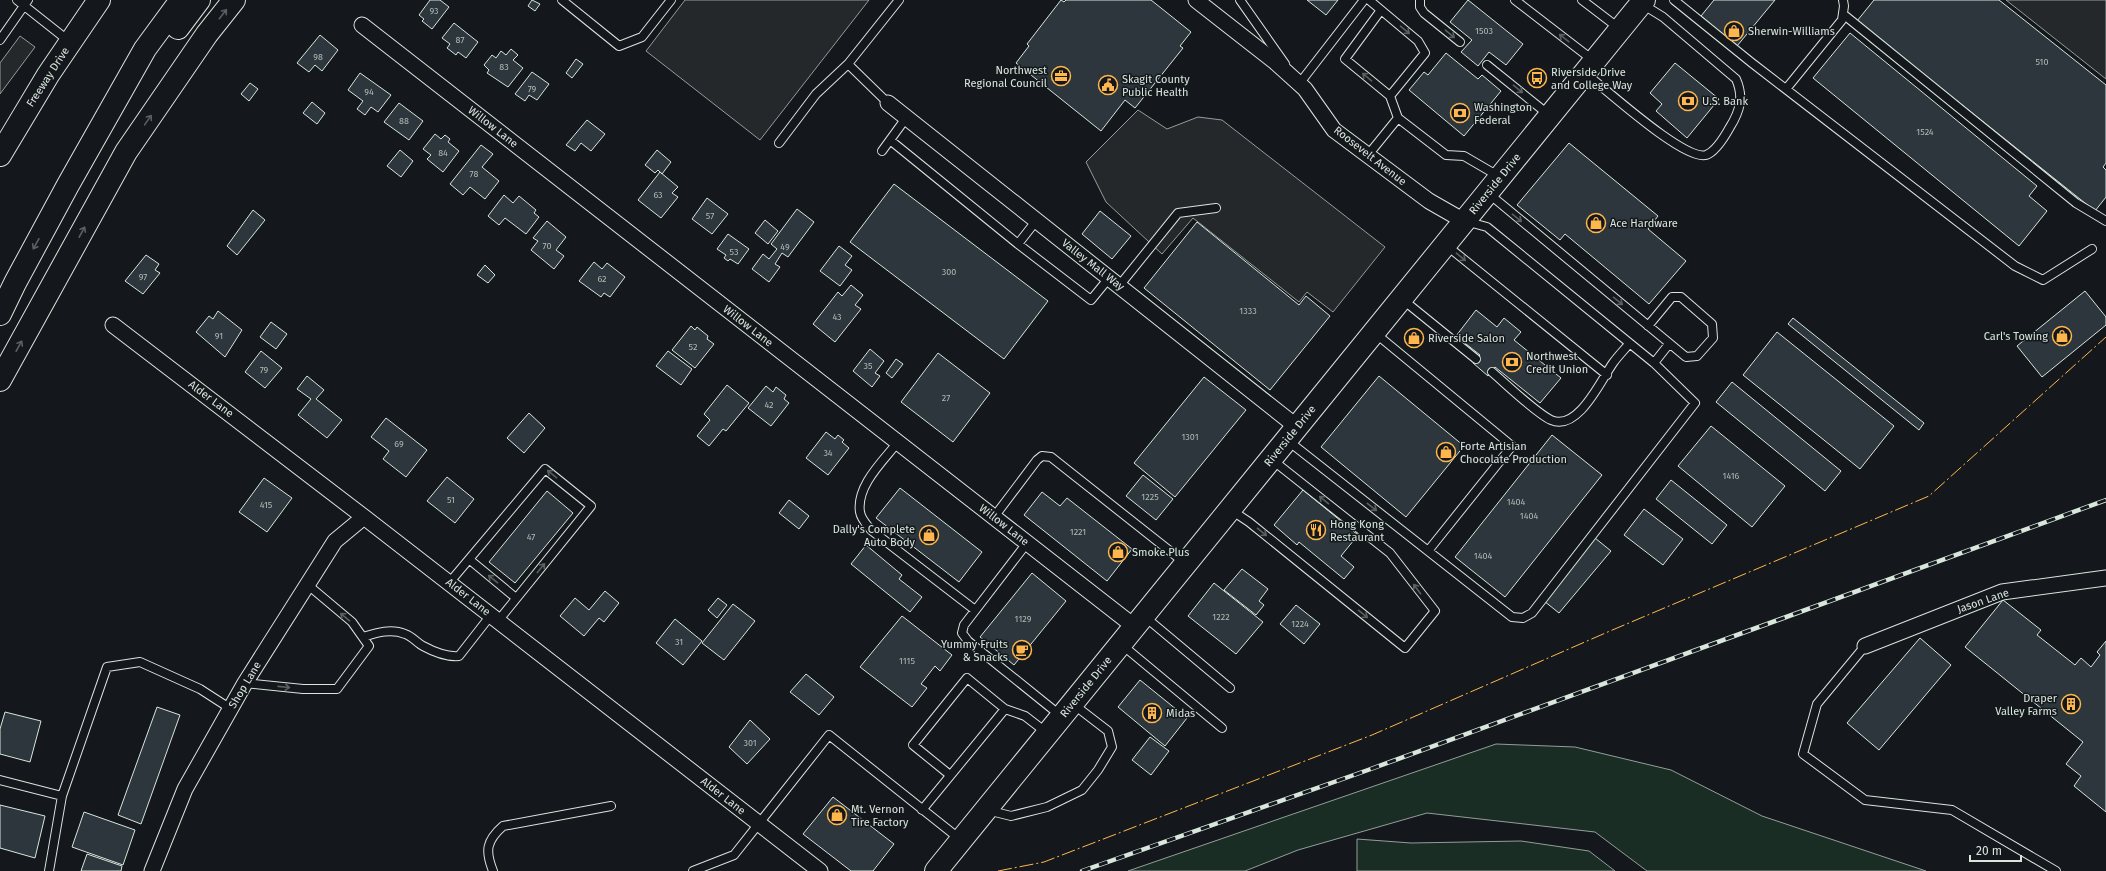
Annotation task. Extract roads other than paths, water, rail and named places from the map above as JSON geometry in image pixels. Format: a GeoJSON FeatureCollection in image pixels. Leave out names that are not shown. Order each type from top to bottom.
{"type":"FeatureCollection","features":[{"type":"Feature","properties":{"kind":"main road","name":"Freeway Drive"},"geometry":{"type":"LineString","coordinates":[[0,155],[48,75],[99,0]]}},
{"type":"Feature","properties":{"kind":"main road"},"geometry":{"type":"LineString","coordinates":[[0,314],[15,283],[68,186],[145,49],[181,0]]}},
{"type":"Feature","properties":{"kind":"main road"},"geometry":{"type":"LineString","coordinates":[[68,186],[126,99],[199,0]]}},
{"type":"Feature","properties":{"kind":"main road"},"geometry":{"type":"LineString","coordinates":[[0,380],[126,152],[207,34],[234,0]]}},
{"type":"Feature","properties":{"kind":"main road","name":"Riverside Drive"},"geometry":{"type":"LineString","coordinates":[[936,871],[1643,2]]}},
{"type":"Feature","properties":{"kind":"street","name":"Roosevelt Avenue"},"geometry":{"type":"LineString","coordinates":[[1196,0],[1274,61],[1299,84],[1334,130],[1429,201],[1464,221]]}},
{"type":"Feature","properties":{"kind":"street","name":"Willow Lane"},"geometry":{"type":"LineString","coordinates":[[362,25],[1027,543],[1139,621]]}},
{"type":"Feature","properties":{"kind":"street","name":"Valley Mall Way"},"geometry":{"type":"LineString","coordinates":[[888,104],[1114,282],[1292,433]]}},
{"type":"Feature","properties":{"kind":"street","name":"Alder Lane"},"geometry":{"type":"LineString","coordinates":[[113,325],[495,618],[820,871]]}},
{"type":"Feature","properties":{"kind":"street","name":"Shop Lane"},"geometry":{"type":"LineString","coordinates":[[152,871],[185,789],[246,682],[308,585],[334,541],[364,517]]}},
{"type":"Feature","properties":{"kind":"street","name":"Jason Lane"},"geometry":{"type":"LineString","coordinates":[[1865,646],[2002,592],[2106,578]]}},
{"type":"Feature","properties":{"kind":"lane"},"geometry":{"type":"LineString","coordinates":[[16,0],[26,3],[70,42]]}},
{"type":"Feature","properties":{"kind":"lane"},"geometry":{"type":"LineString","coordinates":[[562,0],[620,46],[642,37],[671,0]]}},
{"type":"Feature","properties":{"kind":"lane"},"geometry":{"type":"LineString","coordinates":[[779,143],[816,94],[848,64],[899,0]]}},
{"type":"Feature","properties":{"kind":"lane"},"geometry":{"type":"LineString","coordinates":[[1240,0],[1299,84],[1364,0]]}},
{"type":"Feature","properties":{"kind":"lane"},"geometry":{"type":"LineString","coordinates":[[1368,0],[1418,41],[1425,53],[1390,96]]}},
{"type":"Feature","properties":{"kind":"lane"},"geometry":{"type":"LineString","coordinates":[[1515,0],[1671,142],[1692,153],[1705,155],[1712,151],[1738,114],[1741,102],[1740,88],[1736,79],[1663,17],[1643,2]]}},
{"type":"Feature","properties":{"kind":"lane"},"geometry":{"type":"LineString","coordinates":[[1582,0],[1620,30]]}},
{"type":"Feature","properties":{"kind":"lane"},"geometry":{"type":"LineString","coordinates":[[1674,0],[1786,89],[2015,266],[2043,280],[2092,249]]}},
{"type":"Feature","properties":{"kind":"lane"},"geometry":{"type":"LineString","coordinates":[[1786,89],[1833,33],[1842,20],[1842,0]]}},
{"type":"Feature","properties":{"kind":"lane"},"geometry":{"type":"LineString","coordinates":[[0,40],[26,3]]}},
{"type":"Feature","properties":{"kind":"lane"},"geometry":{"type":"LineString","coordinates":[[1420,4],[1424,13],[1460,42]]}},
{"type":"Feature","properties":{"kind":"lane"},"geometry":{"type":"LineString","coordinates":[[1381,10],[1345,59],[1390,96],[1398,118],[1446,155],[1464,156],[1648,326],[1686,357],[1696,356],[1712,338],[1712,324],[1681,297],[1672,297],[1648,326]]}},
{"type":"Feature","properties":{"kind":"lane"},"geometry":{"type":"LineString","coordinates":[[1843,14],[2076,203],[2106,221]]}},
{"type":"Feature","properties":{"kind":"lane"},"geometry":{"type":"LineString","coordinates":[[848,64],[888,104]]}},
{"type":"Feature","properties":{"kind":"lane"},"geometry":{"type":"LineString","coordinates":[[1487,65],[1550,116]]}},
{"type":"Feature","properties":{"kind":"lane"},"geometry":{"type":"LineString","coordinates":[[882,151],[906,118]]}},
{"type":"Feature","properties":{"kind":"lane"},"geometry":{"type":"LineString","coordinates":[[1368,155],[1398,118]]}},
{"type":"Feature","properties":{"kind":"lane"},"geometry":{"type":"LineString","coordinates":[[890,140],[1018,244],[1091,300],[1114,282],[1178,213],[1216,208]]}},
{"type":"Feature","properties":{"kind":"lane"},"geometry":{"type":"LineString","coordinates":[[1018,244],[1036,221]]}},
{"type":"Feature","properties":{"kind":"lane"},"geometry":{"type":"LineString","coordinates":[[1292,433],[1428,551],[1512,617],[1523,618],[1532,613],[1695,403],[1654,363],[1487,227],[1464,221]]}},
{"type":"Feature","properties":{"kind":"lane"},"geometry":{"type":"LineString","coordinates":[[1445,244],[1607,374]]}},
{"type":"Feature","properties":{"kind":"lane"},"geometry":{"type":"LineString","coordinates":[[1401,299],[1476,359]]}},
{"type":"Feature","properties":{"kind":"lane"},"geometry":{"type":"LineString","coordinates":[[1374,332],[1512,446],[1428,551]]}},
{"type":"Feature","properties":{"kind":"lane"},"geometry":{"type":"LineString","coordinates":[[1492,372],[1549,419],[1562,422],[1570,420],[1597,391],[1613,364],[1629,344]]}},
{"type":"Feature","properties":{"kind":"lane"},"geometry":{"type":"LineString","coordinates":[[1654,363],[1669,344]]}},
{"type":"Feature","properties":{"kind":"lane"},"geometry":{"type":"LineString","coordinates":[[898,442],[868,482],[860,502],[860,513],[871,530],[975,610]]}},
{"type":"Feature","properties":{"kind":"lane"},"geometry":{"type":"LineString","coordinates":[[994,517],[1037,460],[1042,456],[1051,457],[1186,564]]}},
{"type":"Feature","properties":{"kind":"lane"},"geometry":{"type":"LineString","coordinates":[[1230,510],[1249,522],[1405,648],[1434,611],[1390,553],[1271,459]]}},
{"type":"Feature","properties":{"kind":"lane"},"geometry":{"type":"LineString","coordinates":[[363,637],[378,632],[394,631],[406,634],[424,647],[449,656],[459,656],[516,598],[591,506],[545,469],[470,560],[449,583]]}},
{"type":"Feature","properties":{"kind":"lane"},"geometry":{"type":"LineString","coordinates":[[986,810],[1010,816],[1047,807],[1082,790],[1098,770],[1112,747],[1108,731],[1067,710],[964,637],[962,629],[1027,543]]}},
{"type":"Feature","properties":{"kind":"lane"},"geometry":{"type":"LineString","coordinates":[[470,560],[516,598]]}},
{"type":"Feature","properties":{"kind":"lane"},"geometry":{"type":"LineString","coordinates":[[246,682],[303,689],[337,689],[369,646],[352,622],[308,585]]}},
{"type":"Feature","properties":{"kind":"lane"},"geometry":{"type":"LineString","coordinates":[[1139,621],[1230,688]]}},
{"type":"Feature","properties":{"kind":"lane"},"geometry":{"type":"LineString","coordinates":[[1121,644],[1222,728]]}},
{"type":"Feature","properties":{"kind":"lane"},"geometry":{"type":"LineString","coordinates":[[1865,646],[1818,704],[1803,754],[1866,800],[1952,810],[2056,871]]}},
{"type":"Feature","properties":{"kind":"lane"},"geometry":{"type":"LineString","coordinates":[[49,871],[62,796],[107,667],[140,662],[200,689],[231,709]]}},
{"type":"Feature","properties":{"kind":"lane"},"geometry":{"type":"LineString","coordinates":[[950,775],[913,745],[967,678],[1005,708],[1025,716],[1048,734]]}},
{"type":"Feature","properties":{"kind":"lane"},"geometry":{"type":"LineString","coordinates":[[922,810],[1005,708]]}},
{"type":"Feature","properties":{"kind":"lane"},"geometry":{"type":"LineString","coordinates":[[693,871],[734,855],[829,735],[961,841]]}},
{"type":"Feature","properties":{"kind":"lane"},"geometry":{"type":"LineString","coordinates":[[0,780],[62,796]]}},
{"type":"Feature","properties":{"kind":"lane"},"geometry":{"type":"LineString","coordinates":[[493,871],[487,857],[488,845],[494,834],[503,826],[514,822],[611,806]]}},
{"type":"Feature","properties":{"kind":"railway"},"geometry":{"type":"LineString","coordinates":[[1082,871],[1368,770],[2106,500]]}},
{"type":"Feature","properties":{"kind":"place","name":"Sherwin-Williams"},"geometry":{"type":"Point","coordinates":[1734,31]}},
{"type":"Feature","properties":{"kind":"place","name":"Northwest Regional Council"},"geometry":{"type":"Point","coordinates":[1061,76]}},
{"type":"Feature","properties":{"kind":"place","name":"Riverside Drive and College Way"},"geometry":{"type":"Point","coordinates":[1537,78]}},
{"type":"Feature","properties":{"kind":"place","name":"Skagit County Public Health"},"geometry":{"type":"Point","coordinates":[1108,85]}},
{"type":"Feature","properties":{"kind":"place","name":"U.S. Bank"},"geometry":{"type":"Point","coordinates":[1688,101]}},
{"type":"Feature","properties":{"kind":"place","name":"Washington Federal"},"geometry":{"type":"Point","coordinates":[1460,113]}},
{"type":"Feature","properties":{"kind":"place","name":"Ace Hardware"},"geometry":{"type":"Point","coordinates":[1596,223]}},
{"type":"Feature","properties":{"kind":"place","name":"Carl's Towing"},"geometry":{"type":"Point","coordinates":[2062,336]}},
{"type":"Feature","properties":{"kind":"place","name":"Riverside Salon"},"geometry":{"type":"Point","coordinates":[1414,338]}},
{"type":"Feature","properties":{"kind":"place","name":"Northwest Credit Union"},"geometry":{"type":"Point","coordinates":[1512,362]}},
{"type":"Feature","properties":{"kind":"place","name":"Forte Artisian Chocolate Production"},"geometry":{"type":"Point","coordinates":[1446,452]}},
{"type":"Feature","properties":{"kind":"place","name":"Hong Kong Restaurant"},"geometry":{"type":"Point","coordinates":[1316,530]}},
{"type":"Feature","properties":{"kind":"place","name":"Dally's Complete Auto Body"},"geometry":{"type":"Point","coordinates":[929,535]}},
{"type":"Feature","properties":{"kind":"place","name":"Smoke Plus"},"geometry":{"type":"Point","coordinates":[1118,552]}},
{"type":"Feature","properties":{"kind":"place","name":"Yummy Fruits & Snacks"},"geometry":{"type":"Point","coordinates":[1022,650]}},
{"type":"Feature","properties":{"kind":"place","name":"Draper Valley Farms"},"geometry":{"type":"Point","coordinates":[2071,704]}},
{"type":"Feature","properties":{"kind":"place","name":"Midas"},"geometry":{"type":"Point","coordinates":[1152,713]}},
{"type":"Feature","properties":{"kind":"place","name":"Mt. Vernon Tire Factory"},"geometry":{"type":"Point","coordinates":[837,815]}}]}
